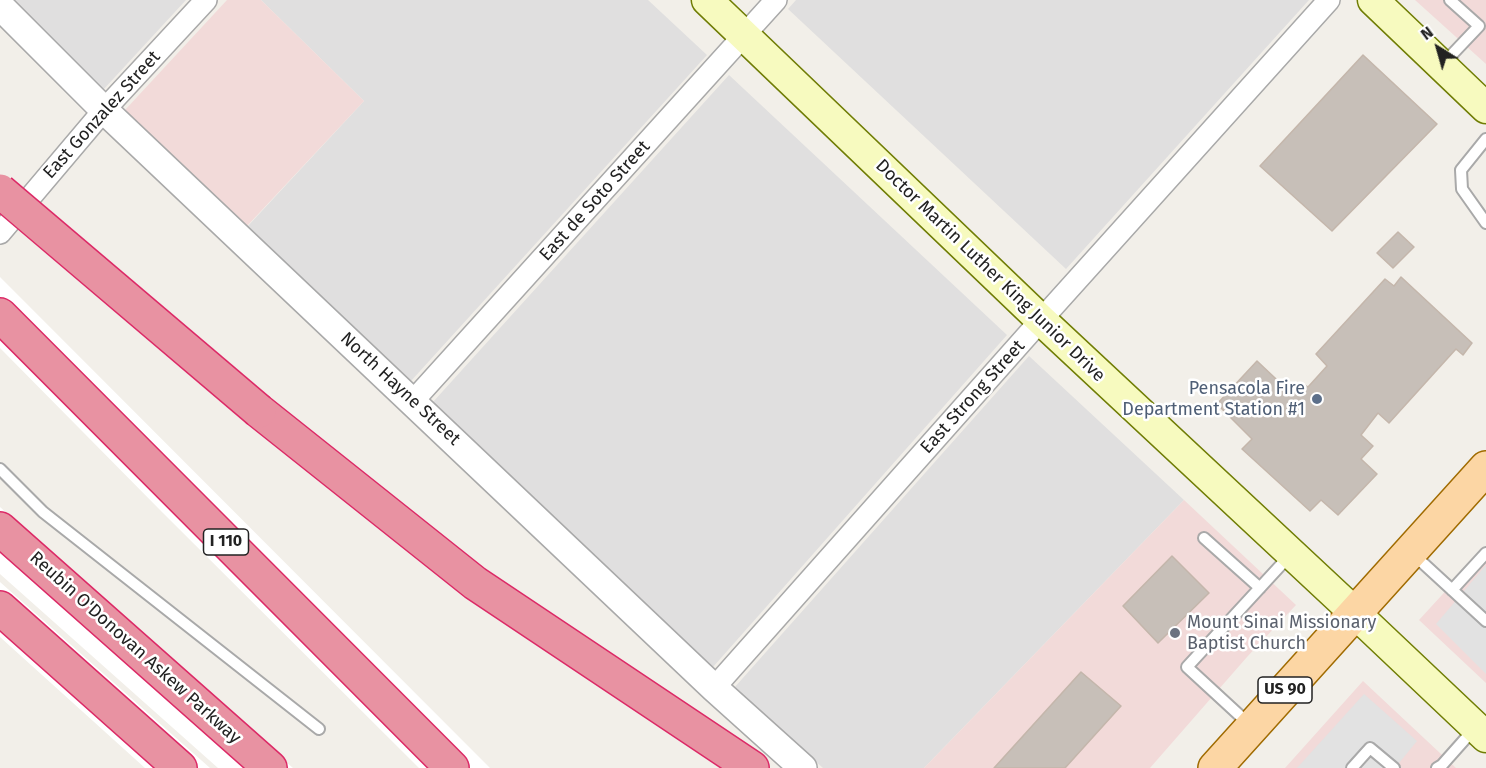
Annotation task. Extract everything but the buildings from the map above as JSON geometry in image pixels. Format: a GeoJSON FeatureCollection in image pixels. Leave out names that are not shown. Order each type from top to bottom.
{"type":"FeatureCollection","features":[{"type":"Feature","properties":{"kind":"highway"},"geometry":{"type":"LineString","coordinates":[[0,191],[259,411],[475,583],[752,768]]}},
{"type":"Feature","properties":{"kind":"highway","name":"I 110"},"geometry":{"type":"LineString","coordinates":[[0,315],[452,768]]}},
{"type":"Feature","properties":{"kind":"highway","name":"Reubin O'Donovan Askew Parkway"},"geometry":{"type":"LineString","coordinates":[[0,528],[270,768]]}},
{"type":"Feature","properties":{"kind":"highway"},"geometry":{"type":"LineString","coordinates":[[0,608],[180,768]]}},
{"type":"Feature","properties":{"kind":"main road","name":"Doctor Martin Luther King Junior Drive"},"geometry":{"type":"LineString","coordinates":[[707,0],[1041,320],[1481,732]]}},
{"type":"Feature","properties":{"kind":"main road"},"geometry":{"type":"LineString","coordinates":[[1373,0],[1486,108]]}},
{"type":"Feature","properties":{"kind":"main road","name":"US 90"},"geometry":{"type":"LineString","coordinates":[[1215,768],[1411,552],[1479,481]]}},
{"type":"Feature","properties":{"kind":"street","name":"East Gonzalez Street"},"geometry":{"type":"LineString","coordinates":[[0,233],[104,110],[207,0]]}},
{"type":"Feature","properties":{"kind":"street","name":"East de Soto Street"},"geometry":{"type":"LineString","coordinates":[[413,401],[776,0]]}},
{"type":"Feature","properties":{"kind":"street","name":"East Strong Street"},"geometry":{"type":"LineString","coordinates":[[714,688],[1329,0]]}},
{"type":"Feature","properties":{"kind":"street","name":"North Hayne Street"},"geometry":{"type":"LineString","coordinates":[[0,6],[104,110],[714,688],[803,768]]}},
{"type":"Feature","properties":{"kind":"lane"},"geometry":{"type":"LineString","coordinates":[[1441,65],[1479,26],[1449,0]]}},
{"type":"Feature","properties":{"kind":"lane"},"geometry":{"type":"LineString","coordinates":[[1486,139],[1461,170],[1462,189],[1486,223]]}},
{"type":"Feature","properties":{"kind":"lane"},"geometry":{"type":"LineString","coordinates":[[0,470],[43,512],[319,729]]}},
{"type":"Feature","properties":{"kind":"lane"},"geometry":{"type":"LineString","coordinates":[[1204,538],[1260,588]]}},
{"type":"Feature","properties":{"kind":"lane"},"geometry":{"type":"LineString","coordinates":[[1411,552],[1486,621]]}},
{"type":"Feature","properties":{"kind":"lane"},"geometry":{"type":"LineString","coordinates":[[1452,590],[1486,553]]}},
{"type":"Feature","properties":{"kind":"lane"},"geometry":{"type":"LineString","coordinates":[[1252,727],[1187,667],[1291,554]]}},
{"type":"Feature","properties":{"kind":"lane"},"geometry":{"type":"LineString","coordinates":[[1437,768],[1481,732]]}},
{"type":"Feature","properties":{"kind":"lane"},"geometry":{"type":"LineString","coordinates":[[1352,768],[1370,748],[1394,768]]}},
{"type":"Feature","properties":{"kind":"shaded area"},"geometry":{"type":"Polygon","coordinates":[[[13,0],[186,0],[103,90],[13,0]]]}},
{"type":"Feature","properties":{"kind":"shaded area"},"geometry":{"type":"Polygon","coordinates":[[[227,0],[261,0],[364,101],[247,226],[125,110],[227,0]]]}},
{"type":"Feature","properties":{"kind":"shaded area"},"geometry":{"type":"Polygon","coordinates":[[[261,0],[648,0],[707,55],[411,381],[247,227],[364,101],[261,0]]]}},
{"type":"Feature","properties":{"kind":"shaded area"},"geometry":{"type":"Polygon","coordinates":[[[796,0],[1309,0],[1066,269],[788,9],[796,0]]]}},
{"type":"Feature","properties":{"kind":"shaded area"},"geometry":{"type":"Polygon","coordinates":[[[1415,0],[1486,0],[1486,64],[1415,0]]]}},
{"type":"Feature","properties":{"kind":"shaded area"},"geometry":{"type":"Polygon","coordinates":[[[729,75],[1007,335],[713,667],[433,402],[729,75]]]}},
{"type":"Feature","properties":{"kind":"shaded area"},"geometry":{"type":"Polygon","coordinates":[[[1029,356],[1184,500],[924,768],[823,768],[734,688],[1029,356]]]}},
{"type":"Feature","properties":{"kind":"shaded area"},"geometry":{"type":"Polygon","coordinates":[[[1184,500],[1296,605],[1247,657],[1150,768],[924,768],[1184,500]]]}},
{"type":"Feature","properties":{"kind":"shaded area"},"geometry":{"type":"Polygon","coordinates":[[[1486,547],[1486,683],[1419,620],[1486,547]]]}},
{"type":"Feature","properties":{"kind":"shaded area"},"geometry":{"type":"Polygon","coordinates":[[[1486,565],[1486,674],[1436,624],[1486,565]]]}},
{"type":"Feature","properties":{"kind":"shaded area"},"geometry":{"type":"Polygon","coordinates":[[[1363,681],[1456,768],[1285,768],[1363,681]]]}},
{"type":"Feature","properties":{"kind":"shaded area"},"geometry":{"type":"Polygon","coordinates":[[[1364,694],[1417,741],[1395,768],[1297,768],[1364,694]]]}},
{"type":"Feature","properties":{"kind":"pier"},"geometry":{"type":"Polygon","coordinates":[[[0,277],[490,768],[419,768],[162,512],[0,348],[0,277]]]}},
{"type":"Feature","properties":{"kind":"pier"},"geometry":{"type":"Polygon","coordinates":[[[0,507],[293,768],[218,768],[0,574],[0,507]]]}},
{"type":"Feature","properties":{"kind":"pier"},"geometry":{"type":"Polygon","coordinates":[[[0,582],[210,768],[145,768],[0,637],[0,582]]]}},
{"type":"Feature","properties":{"kind":"place","name":"Pensacola Fire Department Station #1"},"geometry":{"type":"Point","coordinates":[1317,399]}},
{"type":"Feature","properties":{"kind":"place","name":"Mount Sinai Missionary Baptist Church"},"geometry":{"type":"Point","coordinates":[1175,633]}}]}
